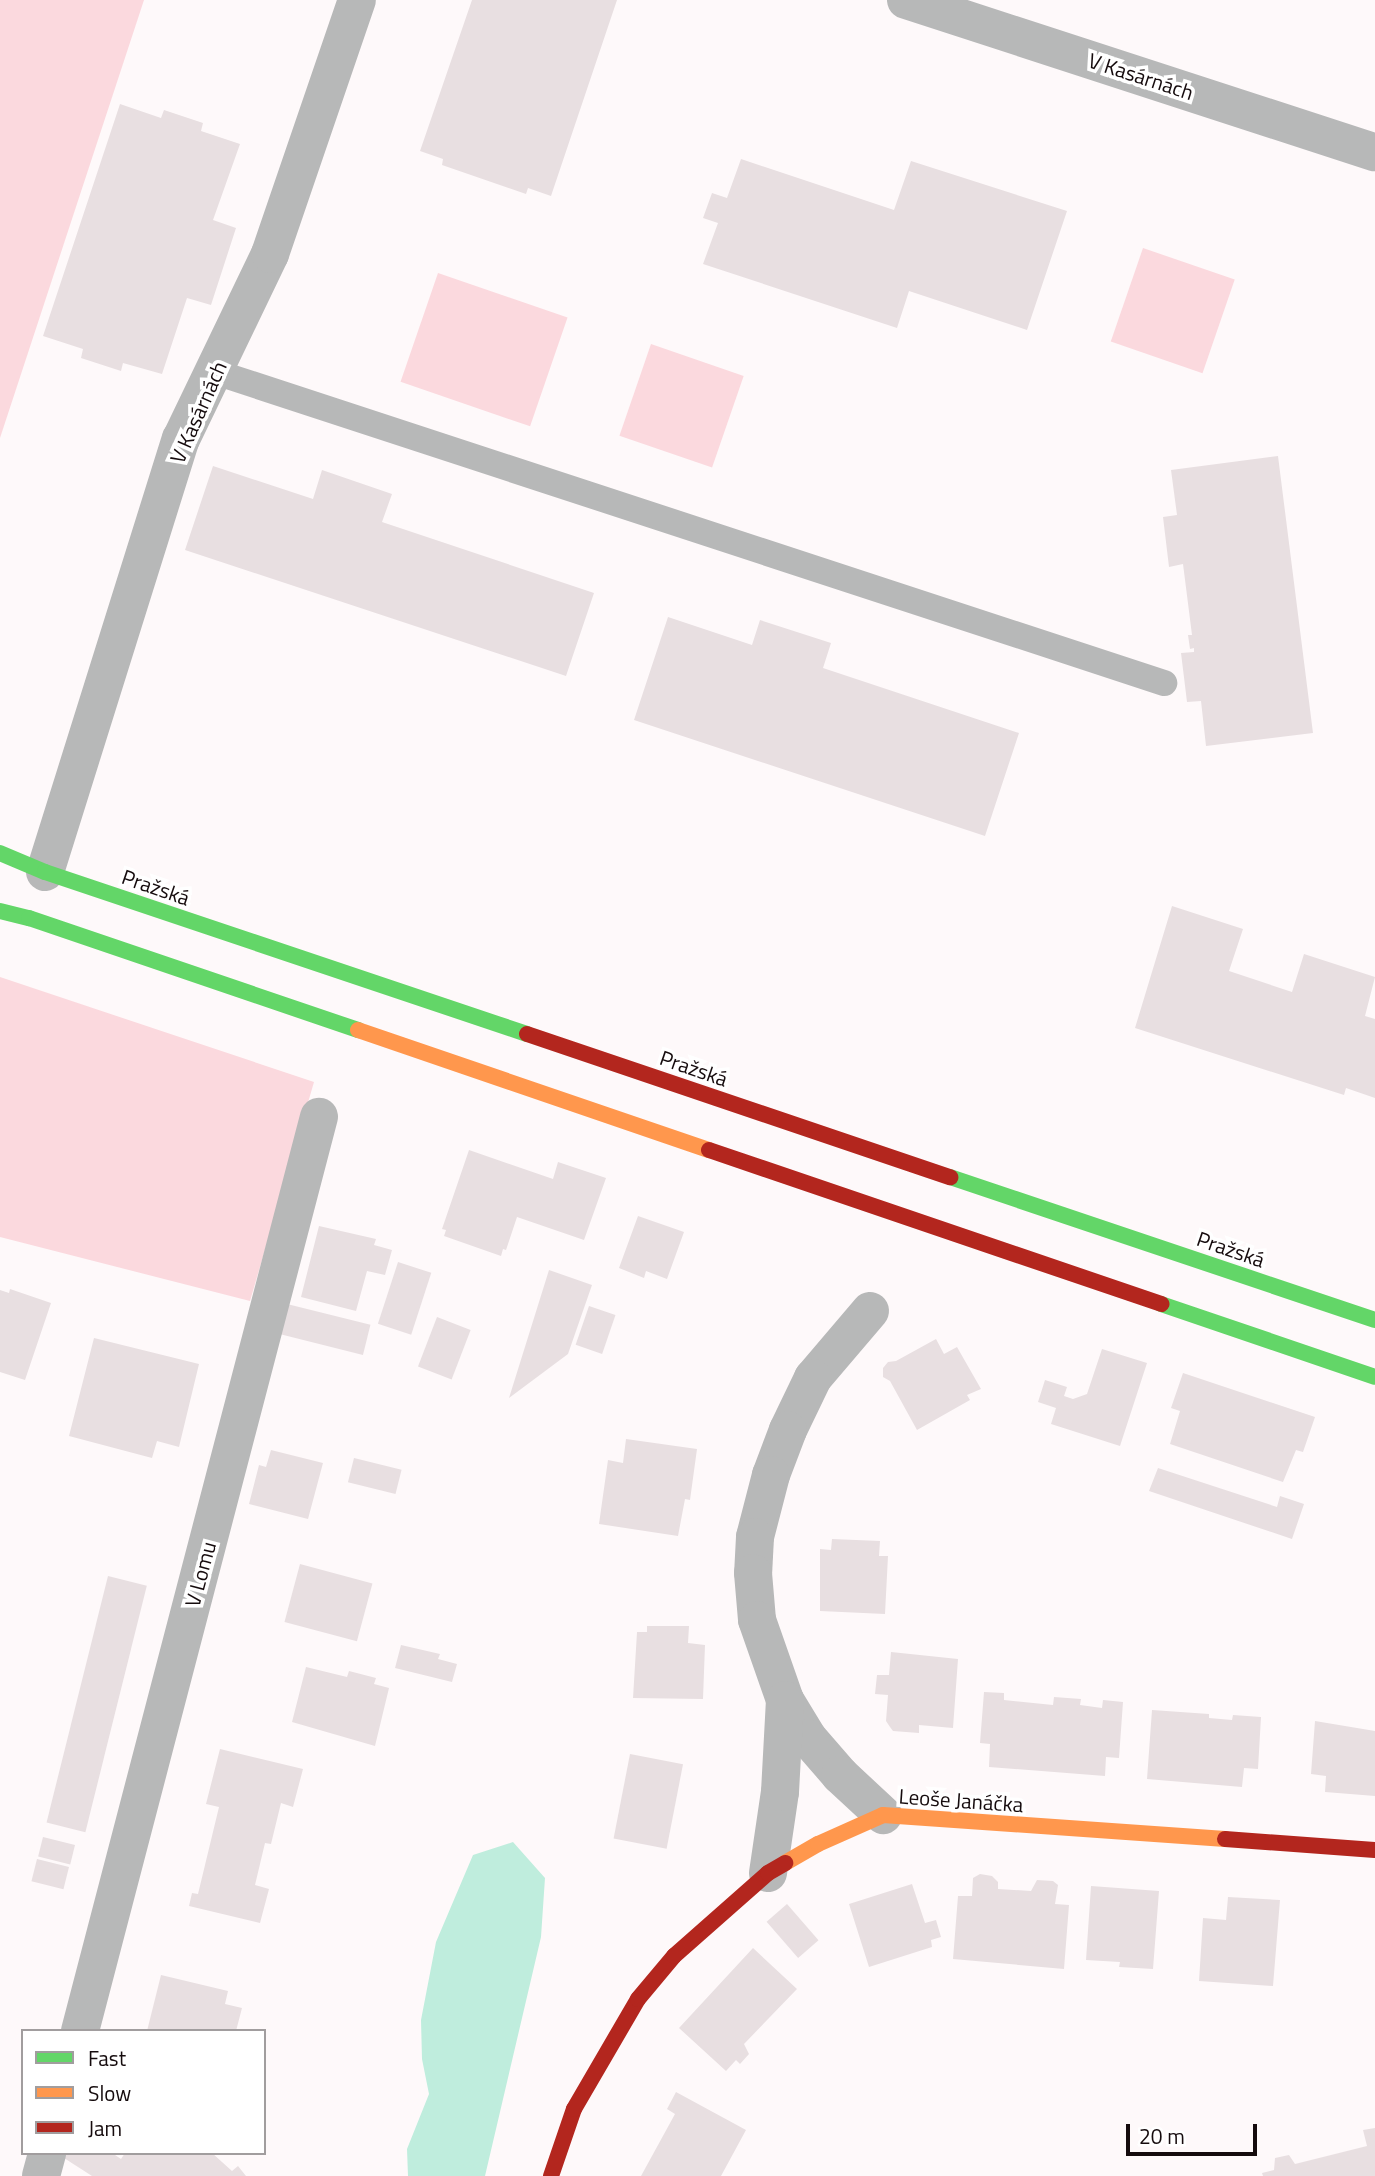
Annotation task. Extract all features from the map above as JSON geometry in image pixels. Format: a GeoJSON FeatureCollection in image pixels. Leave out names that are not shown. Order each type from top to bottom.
{"type":"FeatureCollection","features":[{"type":"Feature","properties":{"kind":"street","name":"V Kasárnách"},"geometry":{"type":"LineString","coordinates":[[45,872],[181,439],[215,372],[286,212],[357,0]]}},
{"type":"Feature","properties":{"kind":"street","name":"V Kasárnách"},"geometry":{"type":"LineString","coordinates":[[906,0],[1375,152]]}},
{"type":"Feature","properties":{"kind":"street","name":"Pražská"},"geometry":{"type":"LineString","coordinates":[[0,853],[45,872],[1375,1320]]}},
{"type":"Feature","properties":{"kind":"street"},"geometry":{"type":"LineString","coordinates":[[0,911],[29,918],[1375,1377]]}},
{"type":"Feature","properties":{"kind":"street","name":"V Lomu"},"geometry":{"type":"LineString","coordinates":[[81,2029],[319,1117]]}},
{"type":"Feature","properties":{"kind":"street"},"geometry":{"type":"LineString","coordinates":[[870,1311],[813,1378],[771,1475],[755,1537],[753,1573],[757,1620],[785,1700],[816,1747],[883,1815]]}},
{"type":"Feature","properties":{"kind":"street"},"geometry":{"type":"LineString","coordinates":[[768,1873],[780,1793],[785,1700]]}},
{"type":"Feature","properties":{"kind":"street","name":"Leoše Janáčka"},"geometry":{"type":"LineString","coordinates":[[551,2176],[574,2109],[638,1999],[705,1926],[768,1873],[817,1844],[883,1815],[1375,1850]]}},
{"type":"Feature","properties":{"kind":"street"},"geometry":{"type":"LineString","coordinates":[[41,2176],[46,2155]]}},
{"type":"Feature","properties":{"kind":"lane"},"geometry":{"type":"LineString","coordinates":[[215,372],[1164,683]]}},
{"type":"Feature","properties":{"kind":"shaded area"},"geometry":{"type":"Polygon","coordinates":[[[0,0],[144,0],[0,438],[0,0]]]}},
{"type":"Feature","properties":{"kind":"shaded area"},"geometry":{"type":"Polygon","coordinates":[[[1143,248],[1235,280],[1202,373],[1111,342],[1143,248]]]}},
{"type":"Feature","properties":{"kind":"shaded area"},"geometry":{"type":"Polygon","coordinates":[[[438,273],[568,318],[530,426],[401,382],[438,273]]]}},
{"type":"Feature","properties":{"kind":"shaded area"},"geometry":{"type":"Polygon","coordinates":[[[651,344],[744,376],[712,468],[619,436],[651,344]]]}},
{"type":"Feature","properties":{"kind":"shaded area"},"geometry":{"type":"Polygon","coordinates":[[[0,977],[314,1082],[250,1301],[0,1237],[0,977]]]}},
{"type":"Feature","properties":{"kind":"shaded area"},"geometry":{"type":"Polygon","coordinates":[[[513,1842],[545,1878],[541,1937],[485,2176],[408,2176],[407,2149],[429,2094],[422,2059],[421,2020],[436,1942],[473,1855],[513,1842]]]}},
{"type":"Feature","properties":{"kind":"building"},"geometry":{"type":"Polygon","coordinates":[[[472,0],[617,0],[551,196],[528,188],[526,194],[442,165],[443,159],[420,151],[472,0]]]}},
{"type":"Feature","properties":{"kind":"building"},"geometry":{"type":"Polygon","coordinates":[[[120,104],[161,118],[164,110],[203,123],[201,131],[240,144],[213,220],[236,228],[211,305],[187,298],[162,374],[123,363],[121,371],[81,358],[83,349],[43,336],[120,104]]]}},
{"type":"Feature","properties":{"kind":"building"},"geometry":{"type":"Polygon","coordinates":[[[741,159],[894,210],[911,161],[1067,211],[1027,330],[909,291],[897,328],[703,264],[718,223],[703,218],[712,193],[727,198],[741,159]]]}},
{"type":"Feature","properties":{"kind":"building"},"geometry":{"type":"Polygon","coordinates":[[[1278,456],[1313,733],[1206,746],[1201,701],[1187,702],[1181,653],[1194,652],[1194,648],[1190,649],[1188,635],[1192,635],[1183,564],[1169,567],[1163,517],[1177,515],[1171,470],[1278,456]]]}},
{"type":"Feature","properties":{"kind":"building"},"geometry":{"type":"Polygon","coordinates":[[[213,466],[313,499],[322,470],[392,494],[382,522],[594,593],[566,676],[185,550],[213,466]]]}},
{"type":"Feature","properties":{"kind":"building"},"geometry":{"type":"Polygon","coordinates":[[[668,617],[752,645],[760,620],[831,643],[823,668],[1019,733],[985,836],[634,720],[668,617]]]}},
{"type":"Feature","properties":{"kind":"building"},"geometry":{"type":"Polygon","coordinates":[[[1172,906],[1243,929],[1229,971],[1292,992],[1304,954],[1375,977],[1365,1016],[1375,1019],[1375,1098],[1346,1088],[1344,1095],[1135,1028],[1172,906]]]}},
{"type":"Feature","properties":{"kind":"building"},"geometry":{"type":"Polygon","coordinates":[[[469,1150],[553,1179],[558,1162],[606,1178],[584,1240],[517,1217],[506,1250],[503,1249],[501,1256],[444,1236],[446,1230],[442,1229],[469,1150]]]}},
{"type":"Feature","properties":{"kind":"building"},"geometry":{"type":"Polygon","coordinates":[[[638,1216],[684,1232],[667,1279],[646,1271],[644,1278],[619,1268],[638,1216]]]}},
{"type":"Feature","properties":{"kind":"building"},"geometry":{"type":"Polygon","coordinates":[[[319,1226],[376,1239],[374,1245],[392,1250],[385,1275],[367,1271],[356,1311],[301,1297],[319,1226]]]}},
{"type":"Feature","properties":{"kind":"building"},"geometry":{"type":"Polygon","coordinates":[[[398,1262],[431,1273],[411,1335],[378,1324],[398,1262]]]}},
{"type":"Feature","properties":{"kind":"building"},"geometry":{"type":"Polygon","coordinates":[[[549,1270],[592,1285],[568,1354],[509,1398],[549,1270]]]}},
{"type":"Feature","properties":{"kind":"building"},"geometry":{"type":"Polygon","coordinates":[[[10,1289],[51,1303],[25,1380],[0,1372],[0,1290],[9,1293],[10,1289]]]}},
{"type":"Feature","properties":{"kind":"building"},"geometry":{"type":"Polygon","coordinates":[[[287,1304],[370,1325],[363,1355],[280,1334],[287,1304]]]}},
{"type":"Feature","properties":{"kind":"building"},"geometry":{"type":"Polygon","coordinates":[[[589,1306],[615,1315],[602,1354],[576,1345],[589,1306]]]}},
{"type":"Feature","properties":{"kind":"building"},"geometry":{"type":"Polygon","coordinates":[[[437,1317],[471,1330],[452,1379],[418,1366],[437,1317]]]}},
{"type":"Feature","properties":{"kind":"building"},"geometry":{"type":"Polygon","coordinates":[[[94,1338],[199,1364],[179,1447],[157,1441],[152,1458],[69,1436],[94,1338]]]}},
{"type":"Feature","properties":{"kind":"building"},"geometry":{"type":"Polygon","coordinates":[[[936,1339],[944,1354],[957,1347],[981,1389],[967,1395],[970,1400],[917,1430],[890,1381],[883,1377],[883,1368],[888,1362],[896,1361],[936,1339]]]}},
{"type":"Feature","properties":{"kind":"building"},"geometry":{"type":"Polygon","coordinates":[[[1102,1349],[1147,1363],[1120,1446],[1051,1424],[1056,1408],[1038,1402],[1045,1380],[1067,1387],[1064,1396],[1073,1399],[1087,1394],[1102,1349]]]}},
{"type":"Feature","properties":{"kind":"building"},"geometry":{"type":"Polygon","coordinates":[[[1183,1373],[1315,1417],[1303,1452],[1296,1450],[1283,1482],[1170,1444],[1180,1411],[1171,1408],[1183,1373]]]}},
{"type":"Feature","properties":{"kind":"building"},"geometry":{"type":"Polygon","coordinates":[[[626,1439],[697,1449],[690,1500],[685,1499],[678,1536],[599,1524],[608,1460],[623,1463],[626,1439]]]}},
{"type":"Feature","properties":{"kind":"building"},"geometry":{"type":"Polygon","coordinates":[[[271,1450],[323,1463],[308,1519],[249,1504],[259,1465],[266,1467],[271,1450]]]}},
{"type":"Feature","properties":{"kind":"building"},"geometry":{"type":"Polygon","coordinates":[[[354,1458],[402,1470],[395,1494],[348,1482],[354,1458]]]}},
{"type":"Feature","properties":{"kind":"building"},"geometry":{"type":"Polygon","coordinates":[[[1158,1468],[1277,1507],[1280,1496],[1304,1504],[1292,1539],[1149,1491],[1158,1468]]]}},
{"type":"Feature","properties":{"kind":"building"},"geometry":{"type":"Polygon","coordinates":[[[832,1539],[880,1541],[879,1556],[888,1556],[885,1614],[820,1611],[820,1549],[831,1550],[832,1539]]]}},
{"type":"Feature","properties":{"kind":"building"},"geometry":{"type":"Polygon","coordinates":[[[300,1564],[372,1583],[357,1641],[284,1622],[300,1564]]]}},
{"type":"Feature","properties":{"kind":"building"},"geometry":{"type":"Polygon","coordinates":[[[108,1576],[147,1586],[85,1832],[47,1822],[108,1576]]]}},
{"type":"Feature","properties":{"kind":"building"},"geometry":{"type":"Polygon","coordinates":[[[647,1626],[689,1626],[688,1643],[705,1645],[703,1699],[633,1698],[637,1632],[647,1632],[647,1626]]]}},
{"type":"Feature","properties":{"kind":"building"},"geometry":{"type":"Polygon","coordinates":[[[401,1645],[440,1654],[438,1659],[457,1664],[452,1682],[395,1668],[401,1645]]]}},
{"type":"Feature","properties":{"kind":"building"},"geometry":{"type":"Polygon","coordinates":[[[891,1652],[958,1659],[953,1728],[919,1725],[919,1733],[893,1731],[886,1721],[888,1695],[875,1694],[877,1675],[889,1675],[891,1652]]]}},
{"type":"Feature","properties":{"kind":"building"},"geometry":{"type":"Polygon","coordinates":[[[306,1667],[347,1677],[349,1671],[376,1678],[374,1684],[389,1688],[375,1746],[292,1722],[306,1667]]]}},
{"type":"Feature","properties":{"kind":"building"},"geometry":{"type":"Polygon","coordinates":[[[984,1692],[1004,1693],[1004,1700],[1053,1705],[1054,1697],[1081,1699],[1080,1705],[1102,1708],[1103,1700],[1123,1702],[1119,1758],[1106,1757],[1105,1776],[989,1767],[990,1744],[980,1743],[984,1692]]]}},
{"type":"Feature","properties":{"kind":"building"},"geometry":{"type":"Polygon","coordinates":[[[1152,1710],[1209,1714],[1209,1718],[1232,1720],[1233,1715],[1261,1717],[1258,1769],[1244,1768],[1242,1787],[1147,1779],[1152,1710]]]}},
{"type":"Feature","properties":{"kind":"building"},"geometry":{"type":"Polygon","coordinates":[[[1315,1721],[1375,1731],[1375,1796],[1325,1792],[1326,1776],[1311,1774],[1315,1721]]]}},
{"type":"Feature","properties":{"kind":"building"},"geometry":{"type":"Polygon","coordinates":[[[220,1749],[303,1769],[293,1807],[281,1803],[271,1844],[265,1843],[255,1885],[269,1889],[260,1923],[189,1906],[192,1893],[198,1894],[219,1807],[206,1804],[220,1749]]]}},
{"type":"Feature","properties":{"kind":"building"},"geometry":{"type":"Polygon","coordinates":[[[630,1754],[683,1764],[667,1849],[614,1838],[630,1754]]]}},
{"type":"Feature","properties":{"kind":"building"},"geometry":{"type":"Polygon","coordinates":[[[43,1837],[75,1845],[70,1864],[38,1856],[43,1837]]]}},
{"type":"Feature","properties":{"kind":"building"},"geometry":{"type":"Polygon","coordinates":[[[37,1859],[69,1867],[63,1889],[31,1881],[37,1859]]]}},
{"type":"Feature","properties":{"kind":"building"},"geometry":{"type":"Polygon","coordinates":[[[980,1874],[992,1876],[998,1882],[998,1889],[1031,1891],[1037,1880],[1053,1881],[1058,1885],[1055,1904],[1069,1905],[1064,1969],[953,1959],[958,1896],[972,1896],[973,1878],[980,1874]]]}},
{"type":"Feature","properties":{"kind":"building"},"geometry":{"type":"Polygon","coordinates":[[[912,1884],[925,1923],[936,1920],[941,1937],[931,1940],[932,1947],[869,1967],[849,1904],[912,1884]]]}},
{"type":"Feature","properties":{"kind":"building"},"geometry":{"type":"Polygon","coordinates":[[[1091,1886],[1159,1891],[1153,1969],[1119,1967],[1120,1962],[1086,1960],[1091,1886]]]}},
{"type":"Feature","properties":{"kind":"building"},"geometry":{"type":"Polygon","coordinates":[[[1228,1897],[1280,1900],[1273,1986],[1199,1981],[1203,1918],[1226,1920],[1228,1897]]]}},
{"type":"Feature","properties":{"kind":"building"},"geometry":{"type":"Polygon","coordinates":[[[787,1904],[818,1940],[798,1958],[767,1922],[787,1904]]]}},
{"type":"Feature","properties":{"kind":"building"},"geometry":{"type":"Polygon","coordinates":[[[753,1948],[797,1989],[744,2044],[749,2054],[740,2064],[736,2060],[726,2071],[679,2028],[753,1948]]]}},
{"type":"Feature","properties":{"kind":"building"},"geometry":{"type":"Polygon","coordinates":[[[161,1975],[228,1991],[225,2004],[242,2008],[237,2029],[148,2029],[161,1975]]]}},
{"type":"Feature","properties":{"kind":"building"},"geometry":{"type":"Polygon","coordinates":[[[676,2092],[746,2130],[721,2176],[641,2176],[675,2114],[667,2109],[676,2092]]]}},
{"type":"Feature","properties":{"kind":"building"},"geometry":{"type":"Polygon","coordinates":[[[1375,2128],[1375,2176],[1263,2176],[1262,2173],[1274,2170],[1275,2158],[1289,2155],[1295,2164],[1367,2146],[1363,2130],[1375,2128]]]}},
{"type":"Feature","properties":{"kind":"building"},"geometry":{"type":"Polygon","coordinates":[[[66,2155],[115,2155],[121,2159],[124,2155],[214,2155],[232,2171],[238,2166],[246,2176],[92,2176],[64,2158],[66,2155]]]}},
{"type":"Feature","properties":{"kind":"traffic: fast"},"geometry":{"type":"LineString","coordinates":[[0,853],[45,872],[527,1034]]}},
{"type":"Feature","properties":{"kind":"traffic: fast"},"geometry":{"type":"LineString","coordinates":[[0,911],[29,918],[358,1030]]}},
{"type":"Feature","properties":{"kind":"traffic: fast"},"geometry":{"type":"LineString","coordinates":[[950,1177],[1375,1320]]}},
{"type":"Feature","properties":{"kind":"traffic: fast"},"geometry":{"type":"LineString","coordinates":[[1161,1304],[1375,1377]]}},
{"type":"Feature","properties":{"kind":"traffic: slow"},"geometry":{"type":"LineString","coordinates":[[358,1030],[709,1150]]}},
{"type":"Feature","properties":{"kind":"traffic: slow"},"geometry":{"type":"LineString","coordinates":[[785,1863],[818,1844],[883,1815],[1225,1839]]}},
{"type":"Feature","properties":{"kind":"traffic: jam"},"geometry":{"type":"LineString","coordinates":[[527,1034],[950,1177]]}},
{"type":"Feature","properties":{"kind":"traffic: jam"},"geometry":{"type":"LineString","coordinates":[[709,1150],[1161,1304]]}},
{"type":"Feature","properties":{"kind":"traffic: jam"},"geometry":{"type":"LineString","coordinates":[[1225,1839],[1375,1850]]}},
{"type":"Feature","properties":{"kind":"traffic: jam"},"geometry":{"type":"LineString","coordinates":[[551,2176],[574,2109],[638,1999],[674,1956],[768,1873],[785,1863]]}}]}
